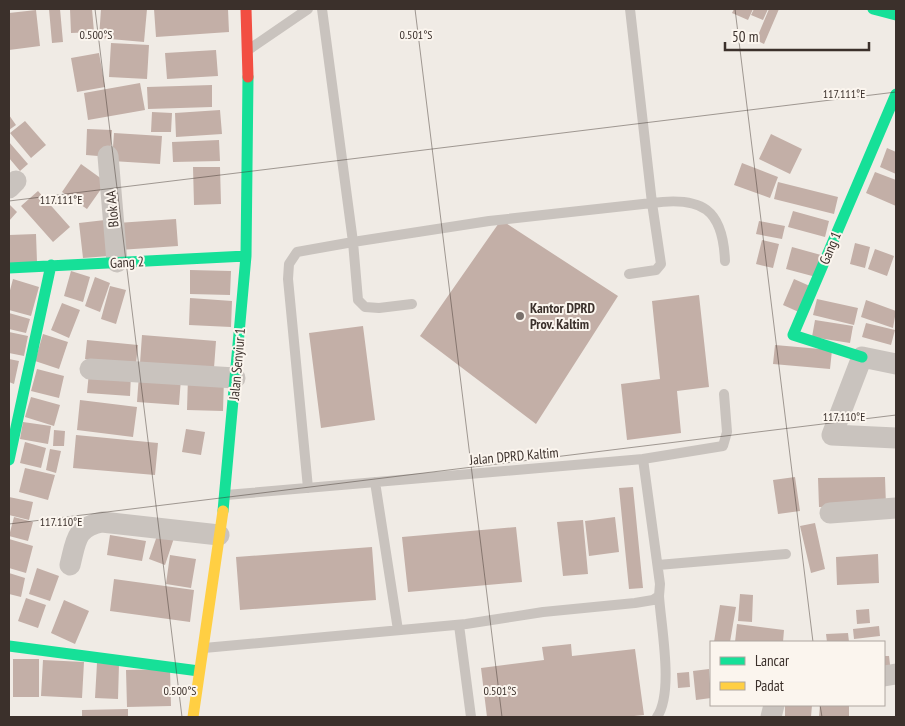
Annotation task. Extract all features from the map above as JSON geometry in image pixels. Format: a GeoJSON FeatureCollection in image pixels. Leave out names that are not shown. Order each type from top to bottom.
{"type":"FeatureCollection","features":[{"type":"Feature","properties":{"kind":"street","name":"Jalan Senyiur 1"},"geometry":{"type":"LineString","coordinates":[[193,717],[225,495],[246,256],[248,50],[246,9]]}},
{"type":"Feature","properties":{"kind":"street"},"geometry":{"type":"LineString","coordinates":[[873,9],[896,15]]}},
{"type":"Feature","properties":{"kind":"street","name":"Gang 1"},"geometry":{"type":"LineString","coordinates":[[862,357],[792,335],[896,94]]}},
{"type":"Feature","properties":{"kind":"street","name":"Blok AA"},"geometry":{"type":"LineString","coordinates":[[108,156],[117,262]]}},
{"type":"Feature","properties":{"kind":"street","name":"Gang 2"},"geometry":{"type":"LineString","coordinates":[[9,268],[246,256]]}},
{"type":"Feature","properties":{"kind":"street"},"geometry":{"type":"LineString","coordinates":[[9,460],[50,265]]}},
{"type":"Feature","properties":{"kind":"street"},"geometry":{"type":"LineString","coordinates":[[896,364],[862,357],[832,435],[896,438]]}},
{"type":"Feature","properties":{"kind":"street"},"geometry":{"type":"LineString","coordinates":[[90,369],[235,378]]}},
{"type":"Feature","properties":{"kind":"street"},"geometry":{"type":"LineString","coordinates":[[830,514],[896,508]]}},
{"type":"Feature","properties":{"kind":"street"},"geometry":{"type":"LineString","coordinates":[[70,565],[77,537],[90,524],[102,522],[220,535]]}},
{"type":"Feature","properties":{"kind":"street"},"geometry":{"type":"LineString","coordinates":[[9,646],[199,671]]}},
{"type":"Feature","properties":{"kind":"lane"},"geometry":{"type":"LineString","coordinates":[[248,50],[308,9]]}},
{"type":"Feature","properties":{"kind":"lane"},"geometry":{"type":"LineString","coordinates":[[322,9],[358,300],[365,307],[379,308],[412,304]]}},
{"type":"Feature","properties":{"kind":"lane"},"geometry":{"type":"LineString","coordinates":[[629,274],[656,270],[661,264],[652,204],[630,9]]}},
{"type":"Feature","properties":{"kind":"lane"},"geometry":{"type":"LineString","coordinates":[[308,488],[288,279],[289,264],[297,252],[489,221],[652,204],[671,200],[690,203],[713,213],[720,228],[724,261]]}},
{"type":"Feature","properties":{"kind":"lane","name":"Jalan DPRD Kaltim"},"geometry":{"type":"LineString","coordinates":[[225,495],[643,460],[723,446],[727,432],[724,394]]}},
{"type":"Feature","properties":{"kind":"lane"},"geometry":{"type":"LineString","coordinates":[[643,460],[658,565],[666,692],[662,709],[657,717]]}},
{"type":"Feature","properties":{"kind":"lane"},"geometry":{"type":"LineString","coordinates":[[375,482],[398,630]]}},
{"type":"Feature","properties":{"kind":"lane"},"geometry":{"type":"LineString","coordinates":[[658,565],[786,554]]}},
{"type":"Feature","properties":{"kind":"lane"},"geometry":{"type":"LineString","coordinates":[[203,648],[459,625],[543,612],[635,603],[652,600],[659,596]]}},
{"type":"Feature","properties":{"kind":"lane"},"geometry":{"type":"LineString","coordinates":[[459,625],[471,717]]}},
{"type":"Feature","properties":{"kind":"building"},"geometry":{"type":"Polygon","coordinates":[[[49,9],[60,9],[63,42],[52,43],[49,9]]]}},
{"type":"Feature","properties":{"kind":"building"},"geometry":{"type":"Polygon","coordinates":[[[70,9],[92,9],[94,32],[71,33],[70,9]]]}},
{"type":"Feature","properties":{"kind":"building"},"geometry":{"type":"Polygon","coordinates":[[[101,9],[147,9],[144,42],[99,38],[101,9]]]}},
{"type":"Feature","properties":{"kind":"building"},"geometry":{"type":"Polygon","coordinates":[[[154,9],[228,9],[229,32],[156,37],[154,9]]]}},
{"type":"Feature","properties":{"kind":"building"},"geometry":{"type":"Polygon","coordinates":[[[734,9],[753,9],[748,20],[732,13],[734,9]]]}},
{"type":"Feature","properties":{"kind":"building"},"geometry":{"type":"Polygon","coordinates":[[[754,9],[768,9],[763,20],[751,15],[754,9]]]}},
{"type":"Feature","properties":{"kind":"building"},"geometry":{"type":"Polygon","coordinates":[[[769,9],[779,9],[764,44],[756,40],[769,9]]]}},
{"type":"Feature","properties":{"kind":"building"},"geometry":{"type":"Polygon","coordinates":[[[36,10],[40,46],[9,50],[9,13],[36,10]]]}},
{"type":"Feature","properties":{"kind":"building"},"geometry":{"type":"Polygon","coordinates":[[[111,43],[149,45],[147,79],[109,77],[111,43]]]}},
{"type":"Feature","properties":{"kind":"building"},"geometry":{"type":"Polygon","coordinates":[[[216,50],[218,76],[167,79],[165,53],[216,50]]]}},
{"type":"Feature","properties":{"kind":"building"},"geometry":{"type":"Polygon","coordinates":[[[99,53],[105,87],[77,92],[71,58],[99,53]]]}},
{"type":"Feature","properties":{"kind":"building"},"geometry":{"type":"Polygon","coordinates":[[[140,83],[145,110],[88,120],[84,93],[140,83]]]}},
{"type":"Feature","properties":{"kind":"building"},"geometry":{"type":"Polygon","coordinates":[[[212,85],[212,107],[148,109],[147,87],[212,85]]]}},
{"type":"Feature","properties":{"kind":"building"},"geometry":{"type":"Polygon","coordinates":[[[220,110],[222,134],[176,137],[175,113],[220,110]]]}},
{"type":"Feature","properties":{"kind":"building"},"geometry":{"type":"Polygon","coordinates":[[[152,112],[172,113],[171,132],[151,132],[152,112]]]}},
{"type":"Feature","properties":{"kind":"building"},"geometry":{"type":"Polygon","coordinates":[[[9,115],[16,125],[9,130],[9,115]]]}},
{"type":"Feature","properties":{"kind":"building"},"geometry":{"type":"Polygon","coordinates":[[[25,121],[46,145],[31,158],[10,133],[25,121]]]}},
{"type":"Feature","properties":{"kind":"building"},"geometry":{"type":"Polygon","coordinates":[[[87,129],[112,130],[110,157],[86,155],[87,129]]]}},
{"type":"Feature","properties":{"kind":"building"},"geometry":{"type":"Polygon","coordinates":[[[114,133],[162,136],[160,164],[112,161],[114,133]]]}},
{"type":"Feature","properties":{"kind":"building"},"geometry":{"type":"Polygon","coordinates":[[[771,134],[802,149],[790,174],[759,159],[771,134]]]}},
{"type":"Feature","properties":{"kind":"building"},"geometry":{"type":"Polygon","coordinates":[[[219,140],[220,161],[173,162],[172,142],[219,140]]]}},
{"type":"Feature","properties":{"kind":"building"},"geometry":{"type":"Polygon","coordinates":[[[9,142],[28,164],[20,171],[9,158],[9,142]]]}},
{"type":"Feature","properties":{"kind":"building"},"geometry":{"type":"Polygon","coordinates":[[[887,148],[896,152],[896,174],[880,167],[887,148]]]}},
{"type":"Feature","properties":{"kind":"building"},"geometry":{"type":"Polygon","coordinates":[[[742,163],[778,177],[770,198],[734,185],[742,163]]]}},
{"type":"Feature","properties":{"kind":"building"},"geometry":{"type":"Polygon","coordinates":[[[81,164],[106,182],[87,209],[62,192],[81,164]]]}},
{"type":"Feature","properties":{"kind":"building"},"geometry":{"type":"Polygon","coordinates":[[[193,167],[220,167],[221,204],[194,205],[193,167]]]}},
{"type":"Feature","properties":{"kind":"building"},"geometry":{"type":"Polygon","coordinates":[[[875,172],[896,180],[896,206],[866,193],[875,172]]]}},
{"type":"Feature","properties":{"kind":"building"},"geometry":{"type":"Polygon","coordinates":[[[778,182],[838,197],[834,214],[774,199],[778,182]]]}},
{"type":"Feature","properties":{"kind":"building"},"geometry":{"type":"Polygon","coordinates":[[[38,191],[70,227],[53,242],[21,206],[38,191]]]}},
{"type":"Feature","properties":{"kind":"building"},"geometry":{"type":"Polygon","coordinates":[[[9,204],[17,212],[9,221],[9,204]]]}},
{"type":"Feature","properties":{"kind":"building"},"geometry":{"type":"Polygon","coordinates":[[[793,211],[829,221],[825,237],[788,227],[793,211]]]}},
{"type":"Feature","properties":{"kind":"building"},"geometry":{"type":"Polygon","coordinates":[[[176,219],[178,246],[119,250],[117,223],[176,219]]]}},
{"type":"Feature","properties":{"kind":"building"},"geometry":{"type":"Polygon","coordinates":[[[105,220],[109,256],[83,258],[79,223],[105,220]]]}},
{"type":"Feature","properties":{"kind":"building","name":"Kantor DPRD Prov. Kaltim"},"geometry":{"type":"Polygon","coordinates":[[[501,220],[618,296],[536,424],[420,336],[501,220]]]}},
{"type":"Feature","properties":{"kind":"building"},"geometry":{"type":"Polygon","coordinates":[[[759,221],[785,226],[782,239],[756,234],[759,221]]]}},
{"type":"Feature","properties":{"kind":"building"},"geometry":{"type":"Polygon","coordinates":[[[36,234],[37,262],[9,264],[9,235],[36,234]]]}},
{"type":"Feature","properties":{"kind":"building"},"geometry":{"type":"Polygon","coordinates":[[[762,240],[779,244],[773,268],[756,264],[762,240]]]}},
{"type":"Feature","properties":{"kind":"building"},"geometry":{"type":"Polygon","coordinates":[[[855,243],[870,247],[865,268],[850,264],[855,243]]]}},
{"type":"Feature","properties":{"kind":"building"},"geometry":{"type":"Polygon","coordinates":[[[792,247],[821,255],[816,277],[786,269],[792,247]]]}},
{"type":"Feature","properties":{"kind":"building"},"geometry":{"type":"Polygon","coordinates":[[[875,249],[894,256],[887,276],[868,269],[875,249]]]}},
{"type":"Feature","properties":{"kind":"building"},"geometry":{"type":"Polygon","coordinates":[[[190,270],[231,271],[230,295],[190,294],[190,270]]]}},
{"type":"Feature","properties":{"kind":"building"},"geometry":{"type":"Polygon","coordinates":[[[71,271],[90,277],[83,302],[64,296],[71,271]]]}},
{"type":"Feature","properties":{"kind":"building"},"geometry":{"type":"Polygon","coordinates":[[[95,277],[110,283],[100,312],[85,306],[95,277]]]}},
{"type":"Feature","properties":{"kind":"building"},"geometry":{"type":"Polygon","coordinates":[[[13,279],[39,287],[31,316],[9,310],[9,294],[13,279]]]}},
{"type":"Feature","properties":{"kind":"building"},"geometry":{"type":"Polygon","coordinates":[[[794,279],[812,287],[801,313],[783,305],[794,279]]]}},
{"type":"Feature","properties":{"kind":"building"},"geometry":{"type":"Polygon","coordinates":[[[110,286],[126,290],[116,324],[101,319],[110,286]]]}},
{"type":"Feature","properties":{"kind":"building"},"geometry":{"type":"Polygon","coordinates":[[[699,295],[709,387],[677,391],[681,433],[627,440],[621,384],[660,379],[652,301],[699,295]]]}},
{"type":"Feature","properties":{"kind":"building"},"geometry":{"type":"Polygon","coordinates":[[[190,298],[232,301],[231,327],[189,325],[190,298]]]}},
{"type":"Feature","properties":{"kind":"building"},"geometry":{"type":"Polygon","coordinates":[[[817,299],[858,308],[854,325],[813,315],[817,299]]]}},
{"type":"Feature","properties":{"kind":"building"},"geometry":{"type":"Polygon","coordinates":[[[866,300],[896,311],[893,328],[861,317],[866,300]]]}},
{"type":"Feature","properties":{"kind":"building"},"geometry":{"type":"Polygon","coordinates":[[[62,303],[80,310],[69,338],[51,330],[62,303]]]}},
{"type":"Feature","properties":{"kind":"building"},"geometry":{"type":"Polygon","coordinates":[[[9,313],[30,319],[26,333],[9,329],[9,313]]]}},
{"type":"Feature","properties":{"kind":"building"},"geometry":{"type":"Polygon","coordinates":[[[815,320],[853,326],[850,343],[812,337],[815,320]]]}},
{"type":"Feature","properties":{"kind":"building"},"geometry":{"type":"Polygon","coordinates":[[[866,323],[895,330],[891,345],[862,337],[866,323]]]}},
{"type":"Feature","properties":{"kind":"building"},"geometry":{"type":"Polygon","coordinates":[[[363,326],[375,420],[321,428],[309,333],[363,326]]]}},
{"type":"Feature","properties":{"kind":"building"},"geometry":{"type":"Polygon","coordinates":[[[9,332],[28,336],[24,356],[9,353],[9,332]]]}},
{"type":"Feature","properties":{"kind":"building"},"geometry":{"type":"Polygon","coordinates":[[[43,334],[68,342],[59,369],[35,361],[43,334]]]}},
{"type":"Feature","properties":{"kind":"building"},"geometry":{"type":"Polygon","coordinates":[[[142,335],[216,341],[214,368],[140,363],[142,335]]]}},
{"type":"Feature","properties":{"kind":"building"},"geometry":{"type":"Polygon","coordinates":[[[87,340],[138,345],[136,364],[85,359],[87,340]]]}},
{"type":"Feature","properties":{"kind":"building"},"geometry":{"type":"Polygon","coordinates":[[[775,345],[832,350],[830,369],[773,364],[775,345]]]}},
{"type":"Feature","properties":{"kind":"building"},"geometry":{"type":"Polygon","coordinates":[[[9,359],[19,361],[14,384],[9,382],[9,359]]]}},
{"type":"Feature","properties":{"kind":"building"},"geometry":{"type":"Polygon","coordinates":[[[37,369],[64,376],[59,398],[31,391],[37,369]]]}},
{"type":"Feature","properties":{"kind":"building"},"geometry":{"type":"Polygon","coordinates":[[[89,372],[131,374],[130,396],[87,393],[89,372]]]}},
{"type":"Feature","properties":{"kind":"building"},"geometry":{"type":"Polygon","coordinates":[[[139,375],[181,378],[179,405],[137,402],[139,375]]]}},
{"type":"Feature","properties":{"kind":"building"},"geometry":{"type":"Polygon","coordinates":[[[188,377],[224,378],[223,411],[187,410],[188,377]]]}},
{"type":"Feature","properties":{"kind":"building"},"geometry":{"type":"Polygon","coordinates":[[[31,397],[60,405],[54,426],[25,417],[31,397]]]}},
{"type":"Feature","properties":{"kind":"building"},"geometry":{"type":"Polygon","coordinates":[[[80,400],[137,407],[133,437],[77,430],[80,400]]]}},
{"type":"Feature","properties":{"kind":"building"},"geometry":{"type":"Polygon","coordinates":[[[23,422],[51,426],[48,444],[20,439],[23,422]]]}},
{"type":"Feature","properties":{"kind":"building"},"geometry":{"type":"Polygon","coordinates":[[[186,429],[205,432],[201,455],[182,452],[186,429]]]}},
{"type":"Feature","properties":{"kind":"building"},"geometry":{"type":"Polygon","coordinates":[[[54,430],[65,431],[64,446],[53,446],[54,430]]]}},
{"type":"Feature","properties":{"kind":"building"},"geometry":{"type":"Polygon","coordinates":[[[76,435],[158,443],[155,475],[73,468],[76,435]]]}},
{"type":"Feature","properties":{"kind":"building"},"geometry":{"type":"Polygon","coordinates":[[[25,442],[46,448],[41,468],[20,463],[25,442]]]}},
{"type":"Feature","properties":{"kind":"building"},"geometry":{"type":"Polygon","coordinates":[[[50,449],[61,451],[56,473],[46,470],[50,449]]]}},
{"type":"Feature","properties":{"kind":"building"},"geometry":{"type":"Polygon","coordinates":[[[25,468],[55,475],[48,500],[19,492],[25,468]]]}},
{"type":"Feature","properties":{"kind":"building"},"geometry":{"type":"Polygon","coordinates":[[[795,477],[800,511],[778,514],[773,480],[795,477]]]}},
{"type":"Feature","properties":{"kind":"building"},"geometry":{"type":"Polygon","coordinates":[[[885,477],[886,506],[819,507],[818,478],[885,477]]]}},
{"type":"Feature","properties":{"kind":"building"},"geometry":{"type":"Polygon","coordinates":[[[633,487],[643,588],[629,589],[619,488],[633,487]]]}},
{"type":"Feature","properties":{"kind":"building"},"geometry":{"type":"Polygon","coordinates":[[[9,497],[33,502],[29,520],[9,515],[9,497]]]}},
{"type":"Feature","properties":{"kind":"building"},"geometry":{"type":"Polygon","coordinates":[[[14,517],[33,522],[28,541],[9,536],[14,517]]]}},
{"type":"Feature","properties":{"kind":"building"},"geometry":{"type":"Polygon","coordinates":[[[615,517],[619,552],[589,556],[585,521],[615,517]]]}},
{"type":"Feature","properties":{"kind":"building"},"geometry":{"type":"Polygon","coordinates":[[[583,520],[588,574],[563,576],[557,522],[583,520]]]}},
{"type":"Feature","properties":{"kind":"building"},"geometry":{"type":"Polygon","coordinates":[[[815,523],[825,569],[811,573],[800,526],[815,523]]]}},
{"type":"Feature","properties":{"kind":"building"},"geometry":{"type":"Polygon","coordinates":[[[516,527],[522,582],[408,592],[402,537],[516,527]]]}},
{"type":"Feature","properties":{"kind":"building"},"geometry":{"type":"Polygon","coordinates":[[[158,533],[174,538],[165,565],[149,559],[158,533]]]}},
{"type":"Feature","properties":{"kind":"building"},"geometry":{"type":"Polygon","coordinates":[[[110,535],[146,541],[142,561],[107,555],[110,535]]]}},
{"type":"Feature","properties":{"kind":"building"},"geometry":{"type":"Polygon","coordinates":[[[9,539],[33,546],[26,573],[9,568],[9,539]]]}},
{"type":"Feature","properties":{"kind":"building"},"geometry":{"type":"Polygon","coordinates":[[[372,547],[376,600],[240,610],[236,557],[372,547]]]}},
{"type":"Feature","properties":{"kind":"building"},"geometry":{"type":"Polygon","coordinates":[[[878,554],[879,583],[837,585],[836,557],[878,554]]]}},
{"type":"Feature","properties":{"kind":"building"},"geometry":{"type":"Polygon","coordinates":[[[170,555],[196,559],[191,588],[166,584],[170,555]]]}},
{"type":"Feature","properties":{"kind":"building"},"geometry":{"type":"Polygon","coordinates":[[[37,568],[59,576],[50,601],[29,594],[37,568]]]}},
{"type":"Feature","properties":{"kind":"building"},"geometry":{"type":"Polygon","coordinates":[[[9,573],[25,578],[21,597],[9,594],[9,573]]]}},
{"type":"Feature","properties":{"kind":"building"},"geometry":{"type":"Polygon","coordinates":[[[114,579],[194,590],[190,622],[110,611],[114,579]]]}},
{"type":"Feature","properties":{"kind":"building"},"geometry":{"type":"Polygon","coordinates":[[[740,594],[753,595],[752,622],[738,621],[740,594]]]}},
{"type":"Feature","properties":{"kind":"building"},"geometry":{"type":"Polygon","coordinates":[[[26,598],[46,605],[38,628],[18,621],[26,598]]]}},
{"type":"Feature","properties":{"kind":"building"},"geometry":{"type":"Polygon","coordinates":[[[64,600],[89,611],[75,644],[51,633],[64,600]]]}},
{"type":"Feature","properties":{"kind":"building"},"geometry":{"type":"Polygon","coordinates":[[[720,605],[736,607],[730,641],[714,641],[720,605]]]}},
{"type":"Feature","properties":{"kind":"building"},"geometry":{"type":"Polygon","coordinates":[[[869,609],[870,623],[857,624],[856,610],[869,609]]]}},
{"type":"Feature","properties":{"kind":"building"},"geometry":{"type":"Polygon","coordinates":[[[737,624],[784,630],[783,641],[735,641],[737,624]]]}},
{"type":"Feature","properties":{"kind":"building"},"geometry":{"type":"Polygon","coordinates":[[[879,626],[880,636],[854,639],[853,629],[879,626]]]}},
{"type":"Feature","properties":{"kind":"building"},"geometry":{"type":"Polygon","coordinates":[[[848,633],[849,641],[827,641],[826,634],[848,633]]]}},
{"type":"Feature","properties":{"kind":"building"},"geometry":{"type":"Polygon","coordinates":[[[571,644],[572,656],[635,649],[644,715],[624,717],[487,717],[481,668],[544,660],[542,647],[571,644]]]}},
{"type":"Feature","properties":{"kind":"building"},"geometry":{"type":"Polygon","coordinates":[[[885,656],[889,656],[891,673],[885,673],[885,656]]]}},
{"type":"Feature","properties":{"kind":"building"},"geometry":{"type":"Polygon","coordinates":[[[13,659],[39,659],[39,697],[13,697],[13,659]]]}},
{"type":"Feature","properties":{"kind":"building"},"geometry":{"type":"Polygon","coordinates":[[[43,660],[84,662],[82,698],[41,696],[43,660]]]}},
{"type":"Feature","properties":{"kind":"building"},"geometry":{"type":"Polygon","coordinates":[[[97,663],[119,664],[118,699],[95,698],[97,663]]]}},
{"type":"Feature","properties":{"kind":"building"},"geometry":{"type":"Polygon","coordinates":[[[170,669],[171,706],[127,707],[126,670],[170,669]]]}},
{"type":"Feature","properties":{"kind":"building"},"geometry":{"type":"Polygon","coordinates":[[[709,669],[710,698],[696,700],[693,671],[709,669]]]}},
{"type":"Feature","properties":{"kind":"building"},"geometry":{"type":"Polygon","coordinates":[[[689,672],[690,687],[678,688],[677,673],[689,672]]]}},
{"type":"Feature","properties":{"kind":"building"},"geometry":{"type":"Polygon","coordinates":[[[785,706],[812,706],[811,717],[785,717],[785,706]]]}},
{"type":"Feature","properties":{"kind":"building"},"geometry":{"type":"Polygon","coordinates":[[[820,706],[849,706],[849,717],[819,717],[820,706]]]}},
{"type":"Feature","properties":{"kind":"building"},"geometry":{"type":"Polygon","coordinates":[[[128,709],[128,717],[82,717],[82,710],[128,709]]]}},
{"type":"Feature","properties":{"kind":"traffic: fast"},"geometry":{"type":"LineString","coordinates":[[873,9],[896,15]]}},
{"type":"Feature","properties":{"kind":"traffic: fast"},"geometry":{"type":"LineString","coordinates":[[223,511],[246,256],[248,77]]}},
{"type":"Feature","properties":{"kind":"traffic: fast"},"geometry":{"type":"LineString","coordinates":[[862,357],[793,335],[896,94]]}},
{"type":"Feature","properties":{"kind":"traffic: fast"},"geometry":{"type":"LineString","coordinates":[[9,268],[246,256]]}},
{"type":"Feature","properties":{"kind":"traffic: fast"},"geometry":{"type":"LineString","coordinates":[[9,460],[51,265]]}},
{"type":"Feature","properties":{"kind":"traffic: fast"},"geometry":{"type":"LineString","coordinates":[[9,646],[199,671]]}},
{"type":"Feature","properties":{"kind":"traffic: slow"},"geometry":{"type":"LineString","coordinates":[[193,717],[223,511]]}},
{"type":"Feature","properties":{"kind":"traffic: jam"},"geometry":{"type":"LineString","coordinates":[[246,9],[248,77]]}},
{"type":"Feature","properties":{"kind":"place","name":"Kantor DPRD Prov. Kaltim"},"geometry":{"type":"Point","coordinates":[520,316]}}]}
